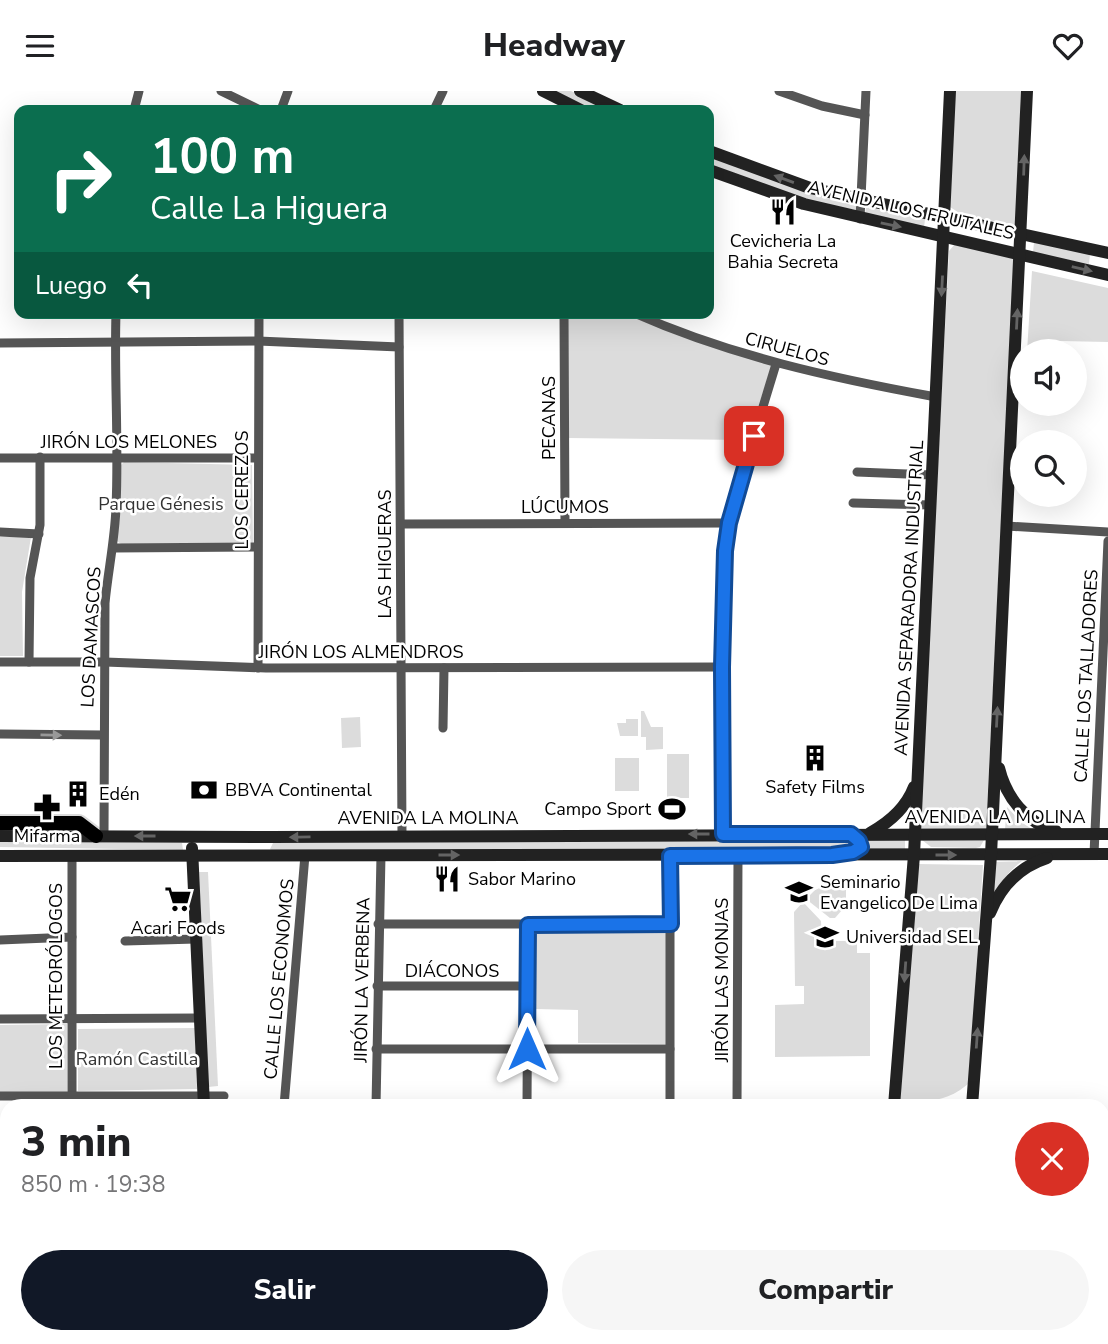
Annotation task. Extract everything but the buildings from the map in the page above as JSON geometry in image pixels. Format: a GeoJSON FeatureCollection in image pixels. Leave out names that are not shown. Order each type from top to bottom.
{"type":"FeatureCollection","features":[{"type":"Feature","properties":{"kind":"main road"},"geometry":{"type":"LineString","coordinates":[[543,91],[571,105]]}},
{"type":"Feature","properties":{"kind":"main road"},"geometry":{"type":"LineString","coordinates":[[580,91],[609,105]]}},
{"type":"Feature","properties":{"kind":"main road","name":"AVENIDA SEPARADORA INDUSTRIAL"},"geometry":{"type":"LineString","coordinates":[[895,1099],[914,855],[950,91]]}},
{"type":"Feature","properties":{"kind":"main road"},"geometry":{"type":"LineString","coordinates":[[973,1099],[991,855],[1027,91]]}},
{"type":"Feature","properties":{"kind":"main road","name":"AVENIDA LOS FRUTALES"},"geometry":{"type":"LineString","coordinates":[[714,153],[810,188],[861,201],[1108,253]]}},
{"type":"Feature","properties":{"kind":"main road","name":"AVENIDA LOS FRUTALES"},"geometry":{"type":"LineString","coordinates":[[714,172],[804,204],[860,219],[1108,275]]}},
{"type":"Feature","properties":{"kind":"main road"},"geometry":{"type":"LineString","coordinates":[[995,746],[1002,782],[1018,807],[1034,822],[1067,834]]}},
{"type":"Feature","properties":{"kind":"main road"},"geometry":{"type":"LineString","coordinates":[[869,834],[894,818],[911,794],[917,780]]}},
{"type":"Feature","properties":{"kind":"main road"},"geometry":{"type":"LineString","coordinates":[[0,823],[79,823],[100,836]]}},
{"type":"Feature","properties":{"kind":"main road"},"geometry":{"type":"LineString","coordinates":[[832,855],[860,849],[860,842],[851,834]]}},
{"type":"Feature","properties":{"kind":"main road","name":"AVENIDA LA MOLINA"},"geometry":{"type":"LineString","coordinates":[[0,836],[1108,834]]}},
{"type":"Feature","properties":{"kind":"main road"},"geometry":{"type":"LineString","coordinates":[[192,836],[204,1099]]}},
{"type":"Feature","properties":{"kind":"main road"},"geometry":{"type":"LineString","coordinates":[[213,837],[214,856]]}},
{"type":"Feature","properties":{"kind":"main road"},"geometry":{"type":"LineString","coordinates":[[270,837],[263,844],[263,850],[271,856]]}},
{"type":"Feature","properties":{"kind":"main road"},"geometry":{"type":"LineString","coordinates":[[985,930],[996,899],[1013,877],[1036,862],[1065,854]]}},
{"type":"Feature","properties":{"kind":"main road","name":"AVENIDA LA MOLINA"},"geometry":{"type":"LineString","coordinates":[[0,856],[1108,854]]}},
{"type":"Feature","properties":{"kind":"street"},"geometry":{"type":"LineString","coordinates":[[221,91],[250,105]]}},
{"type":"Feature","properties":{"kind":"street"},"geometry":{"type":"LineString","coordinates":[[779,91],[822,106],[865,115]]}},
{"type":"Feature","properties":{"kind":"street"},"geometry":{"type":"LineString","coordinates":[[860,219],[866,91]]}},
{"type":"Feature","properties":{"kind":"street","name":"LOS DAMASCOS"},"geometry":{"type":"LineString","coordinates":[[100,836],[105,603],[117,505],[116,319]]}},
{"type":"Feature","properties":{"kind":"street","name":"LOS CEREZOS"},"geometry":{"type":"LineString","coordinates":[[258,668],[259,319]]}},
{"type":"Feature","properties":{"kind":"street","name":"LAS HIGUERAS"},"geometry":{"type":"LineString","coordinates":[[399,319],[402,836]]}},
{"type":"Feature","properties":{"kind":"street","name":"PECANAS"},"geometry":{"type":"LineString","coordinates":[[564,319],[565,523]]}},
{"type":"Feature","properties":{"kind":"street","name":"CIRUELOS"},"geometry":{"type":"LineString","coordinates":[[649,319],[776,364],[936,397]]}},
{"type":"Feature","properties":{"kind":"street"},"geometry":{"type":"LineString","coordinates":[[0,343],[258,341],[399,347]]}},
{"type":"Feature","properties":{"kind":"street"},"geometry":{"type":"LineString","coordinates":[[723,834],[723,580],[729,523],[776,364]]}},
{"type":"Feature","properties":{"kind":"street"},"geometry":{"type":"LineString","coordinates":[[29,662],[30,578],[39,534],[40,457]]}},
{"type":"Feature","properties":{"kind":"street","name":"JIRÓN LOS MELONES"},"geometry":{"type":"LineString","coordinates":[[0,458],[258,458]]}},
{"type":"Feature","properties":{"kind":"street"},"geometry":{"type":"LineString","coordinates":[[857,472],[932,475]]}},
{"type":"Feature","properties":{"kind":"street"},"geometry":{"type":"LineString","coordinates":[[853,503],[931,505]]}},
{"type":"Feature","properties":{"kind":"street","name":"LÚCUMOS"},"geometry":{"type":"LineString","coordinates":[[401,524],[729,523]]}},
{"type":"Feature","properties":{"kind":"street"},"geometry":{"type":"LineString","coordinates":[[1007,526],[1108,532]]}},
{"type":"Feature","properties":{"kind":"street"},"geometry":{"type":"LineString","coordinates":[[0,532],[39,534]]}},
{"type":"Feature","properties":{"kind":"street","name":"CALLE LOS TALLADORES"},"geometry":{"type":"LineString","coordinates":[[1094,854],[1104,732],[1108,541]]}},
{"type":"Feature","properties":{"kind":"street"},"geometry":{"type":"LineString","coordinates":[[113,548],[257,547]]}},
{"type":"Feature","properties":{"kind":"street","name":"JIRÓN LOS ALMENDROS"},"geometry":{"type":"LineString","coordinates":[[0,662],[105,662],[258,668],[722,667]]}},
{"type":"Feature","properties":{"kind":"street"},"geometry":{"type":"LineString","coordinates":[[443,728],[444,668]]}},
{"type":"Feature","properties":{"kind":"street"},"geometry":{"type":"LineString","coordinates":[[0,734],[103,735]]}},
{"type":"Feature","properties":{"kind":"street","name":"CALLE LOS ECONOMOS"},"geometry":{"type":"LineString","coordinates":[[286,1099],[305,855]]}},
{"type":"Feature","properties":{"kind":"street","name":"JIRÓN LA VERBENA"},"geometry":{"type":"LineString","coordinates":[[376,1099],[381,855]]}},
{"type":"Feature","properties":{"kind":"street","name":"JIRÓN LAS MONJAS"},"geometry":{"type":"LineString","coordinates":[[737,1099],[738,855]]}},
{"type":"Feature","properties":{"kind":"street","name":"LOS METEORÓLOGOS"},"geometry":{"type":"LineString","coordinates":[[72,856],[72,1096]]}},
{"type":"Feature","properties":{"kind":"street"},"geometry":{"type":"LineString","coordinates":[[670,856],[670,1099]]}},
{"type":"Feature","properties":{"kind":"street"},"geometry":{"type":"LineString","coordinates":[[378,924],[671,924]]}},
{"type":"Feature","properties":{"kind":"street"},"geometry":{"type":"LineString","coordinates":[[527,1099],[528,925]]}},
{"type":"Feature","properties":{"kind":"street"},"geometry":{"type":"LineString","coordinates":[[0,940],[72,937]]}},
{"type":"Feature","properties":{"kind":"street"},"geometry":{"type":"LineString","coordinates":[[125,941],[196,939]]}},
{"type":"Feature","properties":{"kind":"street","name":"DIÁCONOS"},"geometry":{"type":"LineString","coordinates":[[377,986],[528,986]]}},
{"type":"Feature","properties":{"kind":"street"},"geometry":{"type":"LineString","coordinates":[[0,1019],[199,1018]]}},
{"type":"Feature","properties":{"kind":"street"},"geometry":{"type":"LineString","coordinates":[[376,1049],[670,1049]]}},
{"type":"Feature","properties":{"kind":"street"},"geometry":{"type":"LineString","coordinates":[[0,1096],[151,1099]]}},
{"type":"Feature","properties":{"kind":"street"},"geometry":{"type":"LineString","coordinates":[[212,1099],[224,1096]]}},
{"type":"Feature","properties":{"kind":"green space"},"geometry":{"type":"Polygon","coordinates":[[[553,91],[571,91],[600,105],[582,105],[553,91]]]}},
{"type":"Feature","properties":{"kind":"green space"},"geometry":{"type":"Polygon","coordinates":[[[954,91],[1021,91],[1016,226],[961,214],[950,207],[954,91]]]}},
{"type":"Feature","properties":{"kind":"green space"},"geometry":{"type":"Polygon","coordinates":[[[714,157],[808,193],[856,206],[856,210],[805,200],[714,167],[714,157]]]}},
{"type":"Feature","properties":{"kind":"green space"},"geometry":{"type":"Polygon","coordinates":[[[866,207],[925,219],[924,228],[865,215],[866,207]]]}},
{"type":"Feature","properties":{"kind":"green space"},"geometry":{"type":"Polygon","coordinates":[[[1034,242],[1090,254],[1089,264],[1033,253],[1034,242]]]}},
{"type":"Feature","properties":{"kind":"green space"},"geometry":{"type":"Polygon","coordinates":[[[955,244],[1013,258],[1014,262],[986,829],[919,830],[949,251],[955,244]]]}},
{"type":"Feature","properties":{"kind":"green space"},"geometry":{"type":"Polygon","coordinates":[[[1032,271],[1108,288],[1108,342],[1087,342],[1087,339],[1028,339],[1032,271]]]}},
{"type":"Feature","properties":{"kind":"green space"},"geometry":{"type":"Polygon","coordinates":[[[567,319],[646,319],[772,365],[747,440],[567,438],[567,319]]]}},
{"type":"Feature","properties":{"kind":"green space","name":"Parque Génesis"},"geometry":{"type":"Polygon","coordinates":[[[124,462],[252,465],[253,543],[121,544],[117,541],[121,506],[120,466],[124,462]]]}},
{"type":"Feature","properties":{"kind":"green space"},"geometry":{"type":"Polygon","coordinates":[[[0,537],[31,537],[22,592],[23,656],[0,656],[0,537]]]}},
{"type":"Feature","properties":{"kind":"green space"},"geometry":{"type":"Polygon","coordinates":[[[641,711],[644,711],[651,727],[663,727],[663,749],[646,750],[646,737],[641,737],[641,711]]]}},
{"type":"Feature","properties":{"kind":"green space"},"geometry":{"type":"Polygon","coordinates":[[[360,717],[361,747],[342,748],[341,718],[360,717]]]}},
{"type":"Feature","properties":{"kind":"green space"},"geometry":{"type":"Polygon","coordinates":[[[626,719],[638,719],[638,736],[620,736],[617,723],[626,723],[626,719]]]}},
{"type":"Feature","properties":{"kind":"green space"},"geometry":{"type":"Polygon","coordinates":[[[667,754],[689,754],[689,798],[667,798],[667,754]]]}},
{"type":"Feature","properties":{"kind":"green space"},"geometry":{"type":"Polygon","coordinates":[[[615,758],[639,758],[639,791],[615,791],[615,758]]]}},
{"type":"Feature","properties":{"kind":"green space"},"geometry":{"type":"Polygon","coordinates":[[[1007,807],[1021,822],[1035,831],[1005,829],[1007,807]]]}},
{"type":"Feature","properties":{"kind":"green space"},"geometry":{"type":"Polygon","coordinates":[[[864,838],[905,839],[905,849],[867,850],[864,838]]]}},
{"type":"Feature","properties":{"kind":"green space"},"geometry":{"type":"Polygon","coordinates":[[[849,840],[856,846],[836,849],[270,849],[273,843],[849,840]]]}},
{"type":"Feature","properties":{"kind":"green space"},"geometry":{"type":"Polygon","coordinates":[[[922,840],[984,840],[980,847],[976,848],[931,847],[922,840]]]}},
{"type":"Feature","properties":{"kind":"green space"},"geometry":{"type":"Polygon","coordinates":[[[0,841],[182,843],[183,850],[0,847],[0,841]]]}},
{"type":"Feature","properties":{"kind":"green space"},"geometry":{"type":"Polygon","coordinates":[[[1022,861],[1003,880],[990,904],[993,862],[1022,861]]]}},
{"type":"Feature","properties":{"kind":"green space"},"geometry":{"type":"Polygon","coordinates":[[[918,864],[983,865],[969,1083],[953,1094],[937,1099],[900,1099],[918,864]]]}},
{"type":"Feature","properties":{"kind":"green space"},"geometry":{"type":"Polygon","coordinates":[[[199,872],[208,872],[218,1086],[208,1087],[199,872]]]}},
{"type":"Feature","properties":{"kind":"green space"},"geometry":{"type":"Polygon","coordinates":[[[818,887],[846,887],[846,910],[842,910],[835,918],[830,918],[806,899],[818,887]]]}},
{"type":"Feature","properties":{"kind":"green space"},"geometry":{"type":"Polygon","coordinates":[[[803,902],[821,921],[822,941],[857,941],[857,953],[870,953],[870,1056],[775,1057],[775,1005],[804,1004],[804,986],[795,986],[794,912],[803,902]]]}},
{"type":"Feature","properties":{"kind":"green space"},"geometry":{"type":"Polygon","coordinates":[[[538,927],[664,928],[667,931],[666,1044],[578,1043],[578,1010],[536,1009],[534,930],[538,927]]]}},
{"type":"Feature","properties":{"kind":"green space","name":"Ramón Castilla"},"geometry":{"type":"Polygon","coordinates":[[[67,1024],[67,1092],[0,1092],[0,1025],[67,1024]]]}},
{"type":"Feature","properties":{"kind":"green space","name":"Ramón Castilla"},"geometry":{"type":"Polygon","coordinates":[[[195,1028],[197,1089],[78,1091],[78,1029],[195,1028]]]}},
{"type":"Feature","properties":{"kind":"place","name":"Cevicheria La Bahia Secreta"},"geometry":{"type":"Point","coordinates":[783,212]}},
{"type":"Feature","properties":{"kind":"place","name":"Safety Films"},"geometry":{"type":"Point","coordinates":[815,758]}},
{"type":"Feature","properties":{"kind":"place","name":"BBVA Continental"},"geometry":{"type":"Point","coordinates":[204,790]}},
{"type":"Feature","properties":{"kind":"place","name":"Edén"},"geometry":{"type":"Point","coordinates":[78,794]}},
{"type":"Feature","properties":{"kind":"place","name":"Mifarma"},"geometry":{"type":"Point","coordinates":[47,807]}},
{"type":"Feature","properties":{"kind":"place","name":"Campo Sport"},"geometry":{"type":"Point","coordinates":[672,809]}},
{"type":"Feature","properties":{"kind":"place","name":"Sabor Marino"},"geometry":{"type":"Point","coordinates":[447,879]}},
{"type":"Feature","properties":{"kind":"place","name":"Seminario Evangelico De Lima"},"geometry":{"type":"Point","coordinates":[799,892]}},
{"type":"Feature","properties":{"kind":"place","name":"Acari Foods"},"geometry":{"type":"Point","coordinates":[178,899]}},
{"type":"Feature","properties":{"kind":"place","name":"Universidad SEL"},"geometry":{"type":"Point","coordinates":[825,937]}},
{"type":"Feature","properties":{"kind":"route"},"geometry":{"type":"LineString","coordinates":[[527,1049],[528,925],[671,924],[670,856],[832,855],[858,851],[861,847],[851,834],[723,834],[722,667],[725,551],[729,523],[754,436]]}}]}
